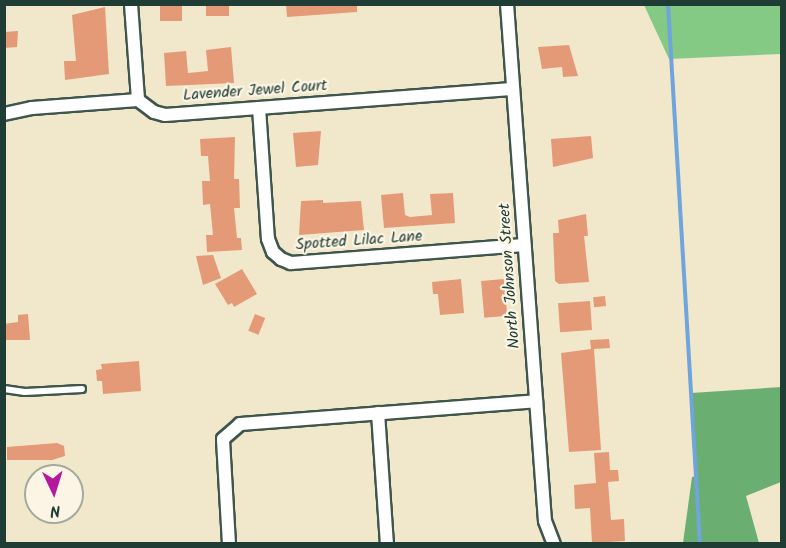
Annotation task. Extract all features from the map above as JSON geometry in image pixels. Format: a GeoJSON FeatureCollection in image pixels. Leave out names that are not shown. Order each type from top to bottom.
{"type":"FeatureCollection","features":[{"type":"Feature","properties":{"kind":"street"},"geometry":{"type":"LineString","coordinates":[[4,114],[32,108],[138,100],[131,4]]}},
{"type":"Feature","properties":{"kind":"street","name":"North Johnson Street"},"geometry":{"type":"LineString","coordinates":[[507,4],[545,521],[554,543]]}},
{"type":"Feature","properties":{"kind":"street","name":"Lavender Jewel Court"},"geometry":{"type":"LineString","coordinates":[[138,100],[154,112],[165,114],[512,89]]}},
{"type":"Feature","properties":{"kind":"street","name":"Spotted Lilac Lane"},"geometry":{"type":"LineString","coordinates":[[259,108],[268,238],[273,252],[281,259],[291,263],[524,245]]}},
{"type":"Feature","properties":{"kind":"street"},"geometry":{"type":"LineString","coordinates":[[229,543],[223,440],[240,424],[536,401]]}},
{"type":"Feature","properties":{"kind":"street"},"geometry":{"type":"LineString","coordinates":[[378,413],[387,543]]}},
{"type":"Feature","properties":{"kind":"lane"},"geometry":{"type":"LineString","coordinates":[[4,389],[82,389]]}},
{"type":"Feature","properties":{"kind":"green space"},"geometry":{"type":"Polygon","coordinates":[[[644,5],[781,5],[781,54],[669,59],[644,5]]]}},
{"type":"Feature","properties":{"kind":"green space"},"geometry":{"type":"Polygon","coordinates":[[[781,387],[781,482],[746,496],[759,543],[683,543],[692,477],[696,476],[691,393],[781,387]]]}},
{"type":"Feature","properties":{"kind":"building"},"geometry":{"type":"Polygon","coordinates":[[[160,4],[182,4],[182,21],[160,21],[160,4]]]}},
{"type":"Feature","properties":{"kind":"building"},"geometry":{"type":"Polygon","coordinates":[[[206,4],[229,4],[229,16],[206,16],[206,4]]]}},
{"type":"Feature","properties":{"kind":"building"},"geometry":{"type":"Polygon","coordinates":[[[286,4],[357,4],[357,12],[287,17],[286,4]]]}},
{"type":"Feature","properties":{"kind":"building"},"geometry":{"type":"Polygon","coordinates":[[[105,7],[109,74],[65,80],[64,61],[76,61],[72,15],[105,7]]]}},
{"type":"Feature","properties":{"kind":"building"},"geometry":{"type":"Polygon","coordinates":[[[18,31],[17,47],[4,48],[4,32],[18,31]]]}},
{"type":"Feature","properties":{"kind":"building"},"geometry":{"type":"Polygon","coordinates":[[[569,45],[578,76],[563,77],[562,67],[542,69],[538,47],[569,45]]]}},
{"type":"Feature","properties":{"kind":"building"},"geometry":{"type":"Polygon","coordinates":[[[231,47],[234,83],[166,86],[164,53],[186,51],[188,73],[208,71],[206,50],[231,47]]]}},
{"type":"Feature","properties":{"kind":"building"},"geometry":{"type":"Polygon","coordinates":[[[321,131],[318,165],[296,167],[293,133],[321,131]]]}},
{"type":"Feature","properties":{"kind":"building"},"geometry":{"type":"Polygon","coordinates":[[[591,136],[593,158],[553,167],[551,139],[591,136]]]}},
{"type":"Feature","properties":{"kind":"building"},"geometry":{"type":"Polygon","coordinates":[[[235,137],[234,179],[239,179],[240,208],[234,208],[237,238],[241,238],[242,250],[207,252],[206,235],[213,235],[210,204],[203,205],[202,181],[210,181],[208,156],[201,156],[200,139],[235,137]]]}},
{"type":"Feature","properties":{"kind":"building"},"geometry":{"type":"Polygon","coordinates":[[[403,193],[405,215],[410,217],[432,215],[430,194],[453,193],[455,223],[384,228],[381,195],[403,193]]]}},
{"type":"Feature","properties":{"kind":"building"},"geometry":{"type":"Polygon","coordinates":[[[323,200],[323,203],[361,201],[364,230],[299,235],[301,201],[323,200]]]}},
{"type":"Feature","properties":{"kind":"building"},"geometry":{"type":"Polygon","coordinates":[[[586,214],[588,236],[584,236],[589,282],[559,284],[555,281],[553,233],[559,233],[558,220],[586,214]]]}},
{"type":"Feature","properties":{"kind":"building"},"geometry":{"type":"Polygon","coordinates":[[[213,255],[221,278],[203,285],[196,256],[213,255]]]}},
{"type":"Feature","properties":{"kind":"building"},"geometry":{"type":"Polygon","coordinates":[[[242,269],[257,294],[234,307],[232,303],[228,305],[215,284],[242,269]]]}},
{"type":"Feature","properties":{"kind":"building"},"geometry":{"type":"Polygon","coordinates":[[[461,279],[464,313],[440,315],[438,294],[433,294],[432,282],[461,279]]]}},
{"type":"Feature","properties":{"kind":"building"},"geometry":{"type":"Polygon","coordinates":[[[504,279],[507,316],[484,318],[481,281],[504,279]]]}},
{"type":"Feature","properties":{"kind":"building"},"geometry":{"type":"Polygon","coordinates":[[[605,296],[606,306],[594,307],[593,297],[605,296]]]}},
{"type":"Feature","properties":{"kind":"building"},"geometry":{"type":"Polygon","coordinates":[[[590,301],[592,330],[560,332],[558,303],[590,301]]]}},
{"type":"Feature","properties":{"kind":"building"},"geometry":{"type":"Polygon","coordinates":[[[28,314],[30,340],[4,340],[4,324],[18,322],[18,315],[28,314]]]}},
{"type":"Feature","properties":{"kind":"building"},"geometry":{"type":"Polygon","coordinates":[[[255,314],[265,318],[258,335],[248,331],[255,314]]]}},
{"type":"Feature","properties":{"kind":"building"},"geometry":{"type":"Polygon","coordinates":[[[609,339],[610,348],[594,349],[601,450],[569,452],[561,353],[591,349],[590,340],[609,339]]]}},
{"type":"Feature","properties":{"kind":"building"},"geometry":{"type":"Polygon","coordinates":[[[139,361],[141,391],[103,394],[102,381],[97,381],[96,370],[102,369],[101,364],[139,361]]]}},
{"type":"Feature","properties":{"kind":"building"},"geometry":{"type":"Polygon","coordinates":[[[57,443],[64,446],[65,456],[52,460],[7,460],[7,447],[57,443]]]}},
{"type":"Feature","properties":{"kind":"building"},"geometry":{"type":"Polygon","coordinates":[[[609,452],[610,470],[618,470],[619,481],[608,482],[611,520],[624,519],[625,541],[592,543],[590,508],[575,509],[574,485],[596,483],[594,453],[609,452]]]}},
{"type":"Feature","properties":{"kind":"waterway"},"geometry":{"type":"LineString","coordinates":[[668,4],[700,544]]}}]}
